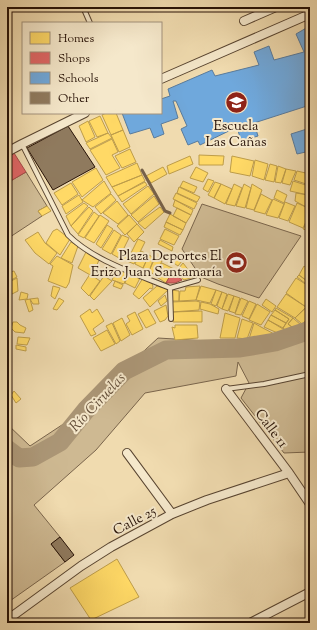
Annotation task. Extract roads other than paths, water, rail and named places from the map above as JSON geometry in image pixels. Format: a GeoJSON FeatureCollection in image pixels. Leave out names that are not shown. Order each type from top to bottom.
{"type":"FeatureCollection","features":[{"type":"Feature","properties":{"kind":"street"},"geometry":{"type":"LineString","coordinates":[[244,21],[276,7]]}},
{"type":"Feature","properties":{"kind":"street"},"geometry":{"type":"LineString","coordinates":[[162,79],[310,14]]}},
{"type":"Feature","properties":{"kind":"street"},"geometry":{"type":"LineString","coordinates":[[7,152],[83,114]]}},
{"type":"Feature","properties":{"kind":"street","name":"Calle 11"},"geometry":{"type":"LineString","coordinates":[[226,389],[289,473],[310,504]]}},
{"type":"Feature","properties":{"kind":"street"},"geometry":{"type":"LineString","coordinates":[[128,453],[172,514]]}},
{"type":"Feature","properties":{"kind":"street","name":"Calle 25"},"geometry":{"type":"LineString","coordinates":[[7,620],[81,566],[111,547],[172,514],[207,500],[289,473]]}},
{"type":"Feature","properties":{"kind":"street"},"geometry":{"type":"LineString","coordinates":[[250,623],[310,592]]}},
{"type":"Feature","properties":{"kind":"lane"},"geometry":{"type":"LineString","coordinates":[[83,7],[90,22]]}},
{"type":"Feature","properties":{"kind":"lane"},"geometry":{"type":"LineString","coordinates":[[22,144],[64,228],[68,235],[76,242],[106,261],[170,288],[198,280]]}},
{"type":"Feature","properties":{"kind":"lane"},"geometry":{"type":"LineString","coordinates":[[170,288],[171,318]]}},
{"type":"Feature","properties":{"kind":"lane"},"geometry":{"type":"LineString","coordinates":[[226,389],[264,384],[310,374]]}},
{"type":"Feature","properties":{"kind":"waterway"},"geometry":{"type":"LineString","coordinates":[[142,170],[165,211],[170,213]]}},
{"type":"Feature","properties":{"kind":"waterway","name":"Río Ciruelas"},"geometry":{"type":"LineString","coordinates":[[7,449],[19,458],[33,457],[60,442],[86,410],[124,371],[166,350],[240,348],[275,342],[310,330]]}},
{"type":"Feature","properties":{"kind":"place","name":"Escuela Las Cañas"},"geometry":{"type":"Point","coordinates":[236,103]}},
{"type":"Feature","properties":{"kind":"place","name":"Plaza Deportes El Erizo Juan Santamaría"},"geometry":{"type":"Point","coordinates":[237,263]}}]}
